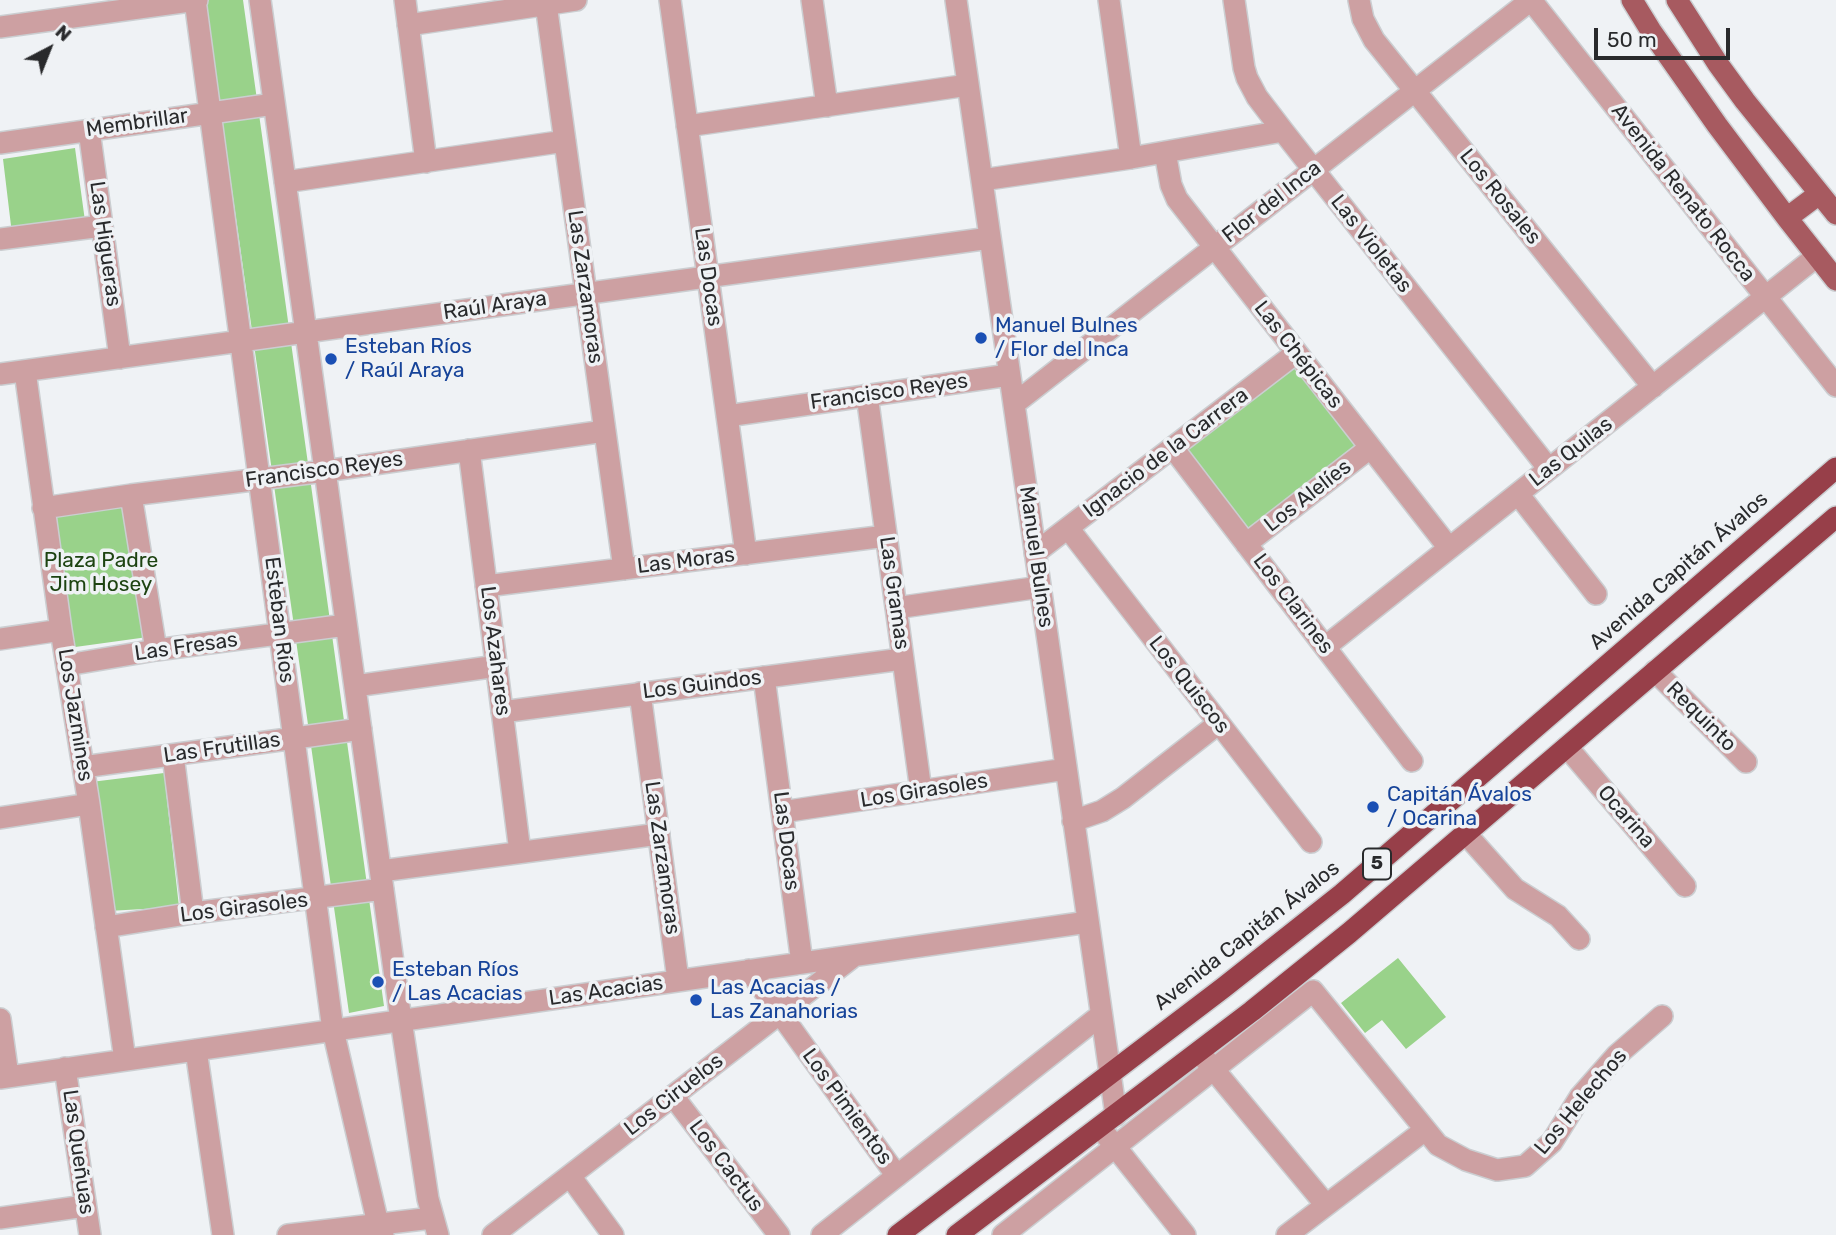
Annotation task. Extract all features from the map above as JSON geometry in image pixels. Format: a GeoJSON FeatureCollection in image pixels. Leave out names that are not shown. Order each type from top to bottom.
{"type":"FeatureCollection","features":[{"type":"Feature","properties":{"kind":"highway","name":"Avenida Capitán Ávalos"},"geometry":{"type":"LineString","coordinates":[[898,1235],[1342,894],[1836,468]]}},
{"type":"Feature","properties":{"kind":"highway","name":"5"},"geometry":{"type":"LineString","coordinates":[[957,1235],[1321,956],[1836,517]]}},
{"type":"Feature","properties":{"kind":"main road"},"geometry":{"type":"LineString","coordinates":[[1632,0],[1717,125],[1836,280]]}},
{"type":"Feature","properties":{"kind":"main road"},"geometry":{"type":"LineString","coordinates":[[1677,0],[1732,83],[1836,215]]}},
{"type":"Feature","properties":{"kind":"main road"},"geometry":{"type":"LineString","coordinates":[[1787,219],[1819,194]]}},
{"type":"Feature","properties":{"kind":"street"},"geometry":{"type":"LineString","coordinates":[[0,27],[68,9],[196,0]]}},
{"type":"Feature","properties":{"kind":"street","name":"Esteban Ríos"},"geometry":{"type":"LineString","coordinates":[[196,0],[333,1030],[381,1229]]}},
{"type":"Feature","properties":{"kind":"street"},"geometry":{"type":"LineString","coordinates":[[260,0],[401,1020],[435,1227]]}},
{"type":"Feature","properties":{"kind":"street"},"geometry":{"type":"LineString","coordinates":[[405,0],[426,162]]}},
{"type":"Feature","properties":{"kind":"street"},"geometry":{"type":"LineString","coordinates":[[408,25],[576,0]]}},
{"type":"Feature","properties":{"kind":"street","name":"Las Docas"},"geometry":{"type":"LineString","coordinates":[[670,0],[746,554]]}},
{"type":"Feature","properties":{"kind":"street"},"geometry":{"type":"LineString","coordinates":[[812,0],[827,106]]}},
{"type":"Feature","properties":{"kind":"street","name":"Manuel Bulnes"},"geometry":{"type":"LineString","coordinates":[[956,0],[1101,1015],[1109,1075],[1108,1121],[1115,1147],[1185,1235]]}},
{"type":"Feature","properties":{"kind":"street"},"geometry":{"type":"LineString","coordinates":[[1109,0],[1131,158]]}},
{"type":"Feature","properties":{"kind":"street","name":"Las Violetas"},"geometry":{"type":"LineString","coordinates":[[1234,0],[1247,78],[1258,97],[1549,469]]}},
{"type":"Feature","properties":{"kind":"street","name":"Los Rosales"},"geometry":{"type":"LineString","coordinates":[[1359,0],[1363,19],[1374,40],[1653,387]]}},
{"type":"Feature","properties":{"kind":"street","name":"Flor del Inca"},"geometry":{"type":"LineString","coordinates":[[1014,404],[1531,0]]}},
{"type":"Feature","properties":{"kind":"street","name":"Avenida Renato Rocca"},"geometry":{"type":"LineString","coordinates":[[1531,0],[1836,386]]}},
{"type":"Feature","properties":{"kind":"street","name":"Las Zarzamoras"},"geometry":{"type":"LineString","coordinates":[[546,5],[624,569]]}},
{"type":"Feature","properties":{"kind":"street"},"geometry":{"type":"LineString","coordinates":[[687,126],[968,85]]}},
{"type":"Feature","properties":{"kind":"street","name":"Membrillar"},"geometry":{"type":"LineString","coordinates":[[0,143],[274,104]]}},
{"type":"Feature","properties":{"kind":"street","name":"Las Higueras"},"geometry":{"type":"LineString","coordinates":[[89,130],[120,358]]}},
{"type":"Feature","properties":{"kind":"street"},"geometry":{"type":"LineString","coordinates":[[982,180],[1131,158],[1283,131]]}},
{"type":"Feature","properties":{"kind":"street"},"geometry":{"type":"LineString","coordinates":[[285,182],[565,141]]}},
{"type":"Feature","properties":{"kind":"street","name":"Las Chépicas"},"geometry":{"type":"LineString","coordinates":[[1165,152],[1171,185],[1177,199],[1449,548]]}},
{"type":"Feature","properties":{"kind":"street"},"geometry":{"type":"LineString","coordinates":[[1,234],[103,226]]}},
{"type":"Feature","properties":{"kind":"street","name":"Raúl Araya"},"geometry":{"type":"LineString","coordinates":[[0,374],[990,238]]}},
{"type":"Feature","properties":{"kind":"street","name":"Las Quilas"},"geometry":{"type":"LineString","coordinates":[[1325,647],[1817,256]]}},
{"type":"Feature","properties":{"kind":"street","name":"Ignacio de la Carrera"},"geometry":{"type":"LineString","coordinates":[[1035,553],[1296,353]]}},
{"type":"Feature","properties":{"kind":"street","name":"Los Jazmines"},"geometry":{"type":"LineString","coordinates":[[24,371],[125,1059]]}},
{"type":"Feature","properties":{"kind":"street","name":"Francisco Reyes"},"geometry":{"type":"LineString","coordinates":[[727,416],[1009,375]]}},
{"type":"Feature","properties":{"kind":"street","name":"Las Gramas"},"geometry":{"type":"LineString","coordinates":[[867,396],[920,791]]}},
{"type":"Feature","properties":{"kind":"street","name":"Francisco Reyes"},"geometry":{"type":"LineString","coordinates":[[43,509],[605,431]]}},
{"type":"Feature","properties":{"kind":"street","name":"Los Alelíes"},"geometry":{"type":"LineString","coordinates":[[1246,544],[1370,447]]}},
{"type":"Feature","properties":{"kind":"street","name":"Los Clarines"},"geometry":{"type":"LineString","coordinates":[[1173,448],[1412,761]]}},
{"type":"Feature","properties":{"kind":"street","name":"Los Azahares"},"geometry":{"type":"LineString","coordinates":[[469,450],[520,852]]}},
{"type":"Feature","properties":{"kind":"street"},"geometry":{"type":"LineString","coordinates":[[1518,494],[1596,594]]}},
{"type":"Feature","properties":{"kind":"street"},"geometry":{"type":"LineString","coordinates":[[131,495],[156,650]]}},
{"type":"Feature","properties":{"kind":"street","name":"Los Quiscos"},"geometry":{"type":"LineString","coordinates":[[1068,528],[1311,842]]}},
{"type":"Feature","properties":{"kind":"street","name":"Las Moras"},"geometry":{"type":"LineString","coordinates":[[486,586],[886,536]]}},
{"type":"Feature","properties":{"kind":"street"},"geometry":{"type":"LineString","coordinates":[[896,608],[1040,587]]}},
{"type":"Feature","properties":{"kind":"street","name":"Las Fresas"},"geometry":{"type":"LineString","coordinates":[[67,665],[156,650],[346,625]]}},
{"type":"Feature","properties":{"kind":"street"},"geometry":{"type":"LineString","coordinates":[[0,639],[61,630]]}},
{"type":"Feature","properties":{"kind":"street","name":"Los Guindos"},"geometry":{"type":"LineString","coordinates":[[502,712],[902,659]]}},
{"type":"Feature","properties":{"kind":"street"},"geometry":{"type":"LineString","coordinates":[[355,686],[497,666]]}},
{"type":"Feature","properties":{"kind":"street","name":"Requinto"},"geometry":{"type":"LineString","coordinates":[[1655,671],[1746,762]]}},
{"type":"Feature","properties":{"kind":"street","name":"Las Docas"},"geometry":{"type":"LineString","coordinates":[[764,677],[802,963]]}},
{"type":"Feature","properties":{"kind":"street","name":"Las Zarzamoras"},"geometry":{"type":"LineString","coordinates":[[640,694],[678,980]]}},
{"type":"Feature","properties":{"kind":"street"},"geometry":{"type":"LineString","coordinates":[[1073,821],[1102,811],[1123,798],[1219,723]]}},
{"type":"Feature","properties":{"kind":"street","name":"Las Frutillas"},"geometry":{"type":"LineString","coordinates":[[83,767],[361,729]]}},
{"type":"Feature","properties":{"kind":"street","name":"Ocarina"},"geometry":{"type":"LineString","coordinates":[[1567,747],[1685,886]]}},
{"type":"Feature","properties":{"kind":"street"},"geometry":{"type":"LineString","coordinates":[[173,755],[193,914]]}},
{"type":"Feature","properties":{"kind":"street","name":"Los Girasoles"},"geometry":{"type":"LineString","coordinates":[[782,812],[1066,769]]}},
{"type":"Feature","properties":{"kind":"street"},"geometry":{"type":"LineString","coordinates":[[0,818],[89,804]]}},
{"type":"Feature","properties":{"kind":"street","name":"Los Girasoles"},"geometry":{"type":"LineString","coordinates":[[106,927],[316,899],[382,880],[520,852],[659,834]]}},
{"type":"Feature","properties":{"kind":"street"},"geometry":{"type":"LineString","coordinates":[[1466,834],[1515,889],[1558,916],[1579,940]]}},
{"type":"Feature","properties":{"kind":"street","name":"Las Acacias"},"geometry":{"type":"LineString","coordinates":[[4,1077],[1088,922]]}},
{"type":"Feature","properties":{"kind":"street","name":"Los Ciruelos"},"geometry":{"type":"LineString","coordinates":[[493,1235],[856,955]]}},
{"type":"Feature","properties":{"kind":"street","name":"Los Pimientos"},"geometry":{"type":"LineString","coordinates":[[749,970],[897,1176]]}},
{"type":"Feature","properties":{"kind":"street"},"geometry":{"type":"LineString","coordinates":[[1017,1231],[1115,1147],[1313,991],[1425,1129],[1287,1235]]}},
{"type":"Feature","properties":{"kind":"street"},"geometry":{"type":"LineString","coordinates":[[822,1235],[1101,1015]]}},
{"type":"Feature","properties":{"kind":"street","name":"Los Helechos"},"geometry":{"type":"LineString","coordinates":[[1425,1129],[1438,1145],[1466,1160],[1497,1170],[1525,1166],[1552,1142],[1580,1097],[1617,1055],[1662,1016]]}},
{"type":"Feature","properties":{"kind":"street"},"geometry":{"type":"LineString","coordinates":[[0,1019],[4,1077]]}},
{"type":"Feature","properties":{"kind":"street"},"geometry":{"type":"LineString","coordinates":[[196,1049],[223,1235]]}},
{"type":"Feature","properties":{"kind":"street"},"geometry":{"type":"LineString","coordinates":[[1199,1052],[1326,1205]]}},
{"type":"Feature","properties":{"kind":"street","name":"Las Queñuas"},"geometry":{"type":"LineString","coordinates":[[65,1068],[90,1235]]}},
{"type":"Feature","properties":{"kind":"street","name":"Los Cactus"},"geometry":{"type":"LineString","coordinates":[[673,1096],[779,1235]]}},
{"type":"Feature","properties":{"kind":"street"},"geometry":{"type":"LineString","coordinates":[[570,1176],[613,1235]]}},
{"type":"Feature","properties":{"kind":"street"},"geometry":{"type":"LineString","coordinates":[[0,1218],[86,1206]]}},
{"type":"Feature","properties":{"kind":"street"},"geometry":{"type":"LineString","coordinates":[[288,1235],[435,1227]]}},
{"type":"Feature","properties":{"kind":"street"},"geometry":{"type":"LineString","coordinates":[[405,1235],[435,1227]]}},
{"type":"Feature","properties":{"kind":"green space"},"geometry":{"type":"Polygon","coordinates":[[[205,0],[243,0],[384,1006],[349,1013],[205,0]]]}},
{"type":"Feature","properties":{"kind":"green space"},"geometry":{"type":"Polygon","coordinates":[[[75,148],[85,221],[12,234],[3,159],[75,148]]]}},
{"type":"Feature","properties":{"kind":"green space"},"geometry":{"type":"Polygon","coordinates":[[[1293,361],[1359,446],[1250,530],[1184,446],[1293,361]]]}},
{"type":"Feature","properties":{"kind":"green space","name":"Plaza Padre Jim Hosey"},"geometry":{"type":"Polygon","coordinates":[[[135,497],[155,636],[68,648],[48,509],[135,497]]]}},
{"type":"Feature","properties":{"kind":"green space"},"geometry":{"type":"Polygon","coordinates":[[[164,773],[179,907],[108,911],[91,782],[164,773]]]}},
{"type":"Feature","properties":{"kind":"green space"},"geometry":{"type":"Polygon","coordinates":[[[1398,958],[1446,1017],[1406,1049],[1382,1020],[1365,1033],[1341,1003],[1398,958]]]}},
{"type":"Feature","properties":{"kind":"place","name":"Manuel Bulnes / Flor del Inca"},"geometry":{"type":"Point","coordinates":[981,338]}},
{"type":"Feature","properties":{"kind":"place","name":"Esteban Ríos / Raúl Araya"},"geometry":{"type":"Point","coordinates":[331,359]}},
{"type":"Feature","properties":{"kind":"place","name":"Capitán Ávalos / Ocarina"},"geometry":{"type":"Point","coordinates":[1373,807]}},
{"type":"Feature","properties":{"kind":"place","name":"Esteban Ríos / Las Acacias"},"geometry":{"type":"Point","coordinates":[378,982]}},
{"type":"Feature","properties":{"kind":"place","name":"Las Acacias / Las Zanahorias"},"geometry":{"type":"Point","coordinates":[696,1000]}}]}
